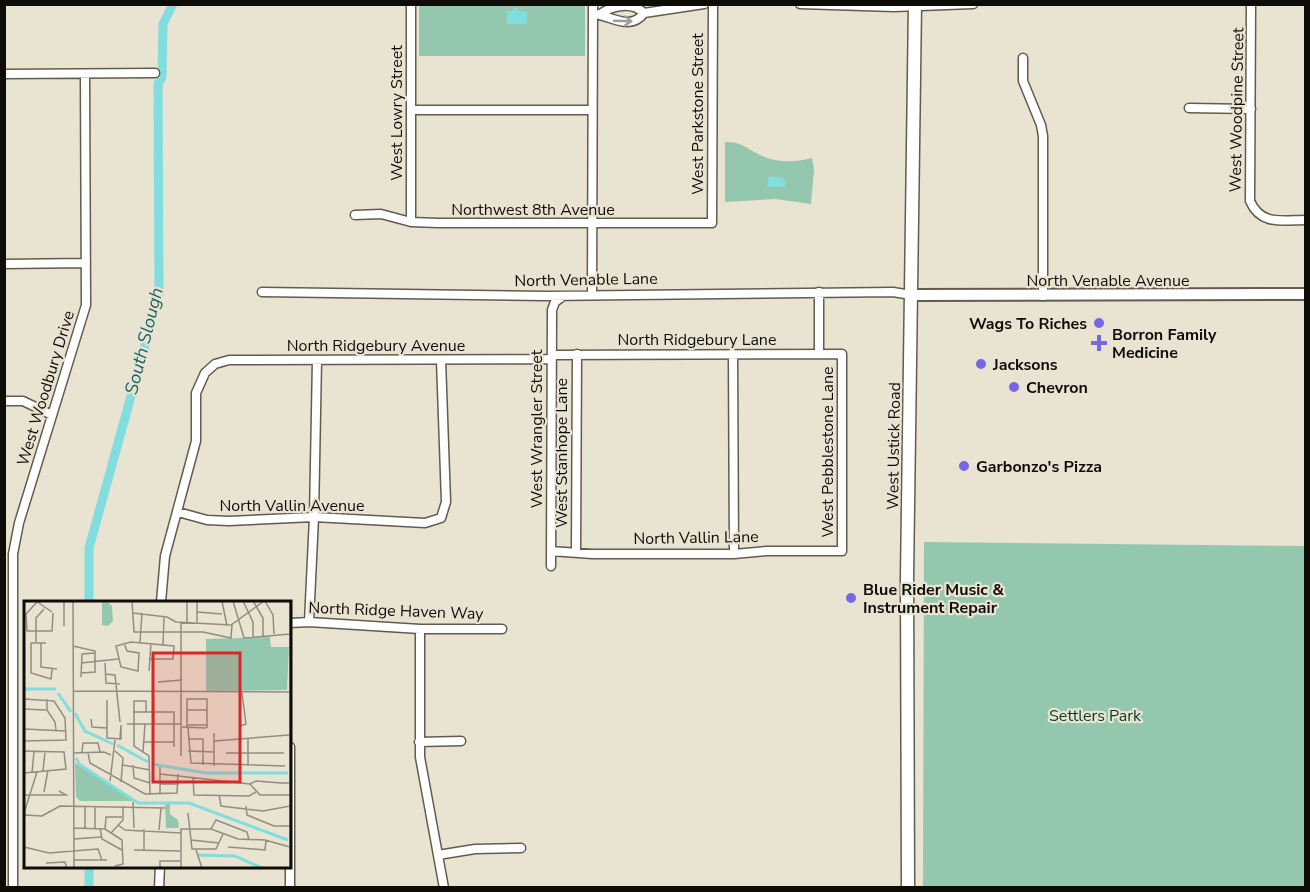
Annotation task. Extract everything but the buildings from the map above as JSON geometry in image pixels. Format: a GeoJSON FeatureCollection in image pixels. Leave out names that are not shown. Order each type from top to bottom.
{"type":"FeatureCollection","features":[{"type":"Feature","properties":{"kind":"main road","name":"West Ustick Road"},"geometry":{"type":"LineString","coordinates":[[908,888],[907,578],[915,5]]}},
{"type":"Feature","properties":{"kind":"street","name":"West Lowry Street"},"geometry":{"type":"LineString","coordinates":[[411,4],[411,222]]}},
{"type":"Feature","properties":{"kind":"street"},"geometry":{"type":"LineString","coordinates":[[595,11],[611,20],[626,23],[640,19],[644,14],[704,4]]}},
{"type":"Feature","properties":{"kind":"street","name":"West Parkstone Street"},"geometry":{"type":"LineString","coordinates":[[712,223],[713,4]]}},
{"type":"Feature","properties":{"kind":"street"},"geometry":{"type":"LineString","coordinates":[[800,4],[894,7],[973,4]]}},
{"type":"Feature","properties":{"kind":"street","name":"West Woodpine Street"},"geometry":{"type":"LineString","coordinates":[[1251,4],[1250,201],[1257,214],[1271,220],[1305,220]]}},
{"type":"Feature","properties":{"kind":"street"},"geometry":{"type":"LineString","coordinates":[[595,11],[624,6],[640,9],[644,14]]}},
{"type":"Feature","properties":{"kind":"street"},"geometry":{"type":"LineString","coordinates":[[591,294],[595,11]]}},
{"type":"Feature","properties":{"kind":"street"},"geometry":{"type":"LineString","coordinates":[[1023,58],[1023,81],[1041,125],[1043,136],[1043,296]]}},
{"type":"Feature","properties":{"kind":"street"},"geometry":{"type":"LineString","coordinates":[[4,74],[155,74]]}},
{"type":"Feature","properties":{"kind":"street","name":"West Woodbury Drive"},"geometry":{"type":"LineString","coordinates":[[13,888],[13,554],[19,523],[86,305],[85,74]]}},
{"type":"Feature","properties":{"kind":"street"},"geometry":{"type":"LineString","coordinates":[[1189,108],[1251,109]]}},
{"type":"Feature","properties":{"kind":"street"},"geometry":{"type":"LineString","coordinates":[[411,111],[592,111]]}},
{"type":"Feature","properties":{"kind":"street","name":"Northwest 8th Avenue"},"geometry":{"type":"LineString","coordinates":[[355,215],[381,214],[411,222],[712,223]]}},
{"type":"Feature","properties":{"kind":"street"},"geometry":{"type":"LineString","coordinates":[[4,264],[86,263]]}},
{"type":"Feature","properties":{"kind":"street","name":"North Venable Lane"},"geometry":{"type":"LineString","coordinates":[[262,292],[563,296],[893,292],[911,296]]}},
{"type":"Feature","properties":{"kind":"street","name":"West Pebblestone Lane"},"geometry":{"type":"LineString","coordinates":[[819,292],[819,354]]}},
{"type":"Feature","properties":{"kind":"street","name":"North Venable Avenue"},"geometry":{"type":"LineString","coordinates":[[911,296],[1305,294]]}},
{"type":"Feature","properties":{"kind":"street","name":"West Wrangler Street"},"geometry":{"type":"LineString","coordinates":[[550,566],[552,310],[555,302],[563,296]]}},
{"type":"Feature","properties":{"kind":"street","name":"North Ridgebury Lane"},"geometry":{"type":"LineString","coordinates":[[552,357],[577,354],[842,354]]}},
{"type":"Feature","properties":{"kind":"street","name":"West Stanhope Lane"},"geometry":{"type":"LineString","coordinates":[[576,551],[577,354]]}},
{"type":"Feature","properties":{"kind":"street"},"geometry":{"type":"LineString","coordinates":[[734,354],[734,554]]}},
{"type":"Feature","properties":{"kind":"street","name":"West Pebblestone Lane"},"geometry":{"type":"LineString","coordinates":[[842,354],[842,551]]}},
{"type":"Feature","properties":{"kind":"street","name":"North Ridgebury Avenue"},"geometry":{"type":"LineString","coordinates":[[178,512],[196,441],[196,393],[205,373],[215,364],[229,360],[441,360],[552,357]]}},
{"type":"Feature","properties":{"kind":"street"},"geometry":{"type":"LineString","coordinates":[[309,622],[317,360]]}},
{"type":"Feature","properties":{"kind":"street","name":"North Vallin Avenue"},"geometry":{"type":"LineString","coordinates":[[178,512],[207,520],[229,521],[314,517],[425,524],[441,518],[446,502],[441,360]]}},
{"type":"Feature","properties":{"kind":"street"},"geometry":{"type":"LineString","coordinates":[[4,401],[23,401],[52,415]]}},
{"type":"Feature","properties":{"kind":"street"},"geometry":{"type":"LineString","coordinates":[[161,601],[165,556],[178,512]]}},
{"type":"Feature","properties":{"kind":"street","name":"North Vallin Lane"},"geometry":{"type":"LineString","coordinates":[[550,551],[576,551],[592,554],[734,554],[766,551],[842,551]]}},
{"type":"Feature","properties":{"kind":"street","name":"North Ridge Haven Way"},"geometry":{"type":"LineString","coordinates":[[291,623],[420,628],[502,628]]}},
{"type":"Feature","properties":{"kind":"street"},"geometry":{"type":"LineString","coordinates":[[420,628],[419,742],[421,767],[444,888]]}},
{"type":"Feature","properties":{"kind":"street"},"geometry":{"type":"LineString","coordinates":[[419,742],[461,741]]}},
{"type":"Feature","properties":{"kind":"street"},"geometry":{"type":"LineString","coordinates":[[438,855],[475,849],[521,848]]}},
{"type":"Feature","properties":{"kind":"street"},"geometry":{"type":"LineString","coordinates":[[159,888],[160,868]]}},
{"type":"Feature","properties":{"kind":"street"},"geometry":{"type":"LineString","coordinates":[[290,868],[290,888]]}},
{"type":"Feature","properties":{"kind":"green space"},"geometry":{"type":"Polygon","coordinates":[[[419,5],[585,5],[585,56],[419,56],[419,5]]]}},
{"type":"Feature","properties":{"kind":"green space"},"geometry":{"type":"Polygon","coordinates":[[[725,142],[738,144],[776,160],[797,161],[812,158],[814,170],[811,204],[775,199],[725,202],[725,142]]]}},
{"type":"Feature","properties":{"kind":"green space","name":"Settlers Park"},"geometry":{"type":"Polygon","coordinates":[[[924,542],[1305,546],[1305,887],[923,887],[924,542]]]}},
{"type":"Feature","properties":{"kind":"water"},"geometry":{"type":"Polygon","coordinates":[[[513,8],[527,12],[527,24],[507,24],[507,11],[513,11],[513,8]]]}},
{"type":"Feature","properties":{"kind":"water"},"geometry":{"type":"Polygon","coordinates":[[[769,176],[786,180],[785,187],[767,187],[769,176]]]}},
{"type":"Feature","properties":{"kind":"waterway","name":"South Slough"},"geometry":{"type":"LineString","coordinates":[[89,601],[89,548],[159,295],[158,84],[162,77],[163,24],[173,4]]}},
{"type":"Feature","properties":{"kind":"waterway","name":"South Slough"},"geometry":{"type":"LineString","coordinates":[[89,868],[89,888]]}},
{"type":"Feature","properties":{"kind":"place","name":"Wags To Riches"},"geometry":{"type":"Point","coordinates":[1099,323]}},
{"type":"Feature","properties":{"kind":"place","name":"Borron Family Medicine"},"geometry":{"type":"Point","coordinates":[1099,343]}},
{"type":"Feature","properties":{"kind":"place","name":"Jacksons"},"geometry":{"type":"Point","coordinates":[981,364]}},
{"type":"Feature","properties":{"kind":"place","name":"Chevron"},"geometry":{"type":"Point","coordinates":[1014,387]}},
{"type":"Feature","properties":{"kind":"place","name":"Garbonzo's Pizza"},"geometry":{"type":"Point","coordinates":[964,466]}},
{"type":"Feature","properties":{"kind":"place","name":"Blue Rider Music & Instrument Repair"},"geometry":{"type":"Point","coordinates":[851,598]}}]}
